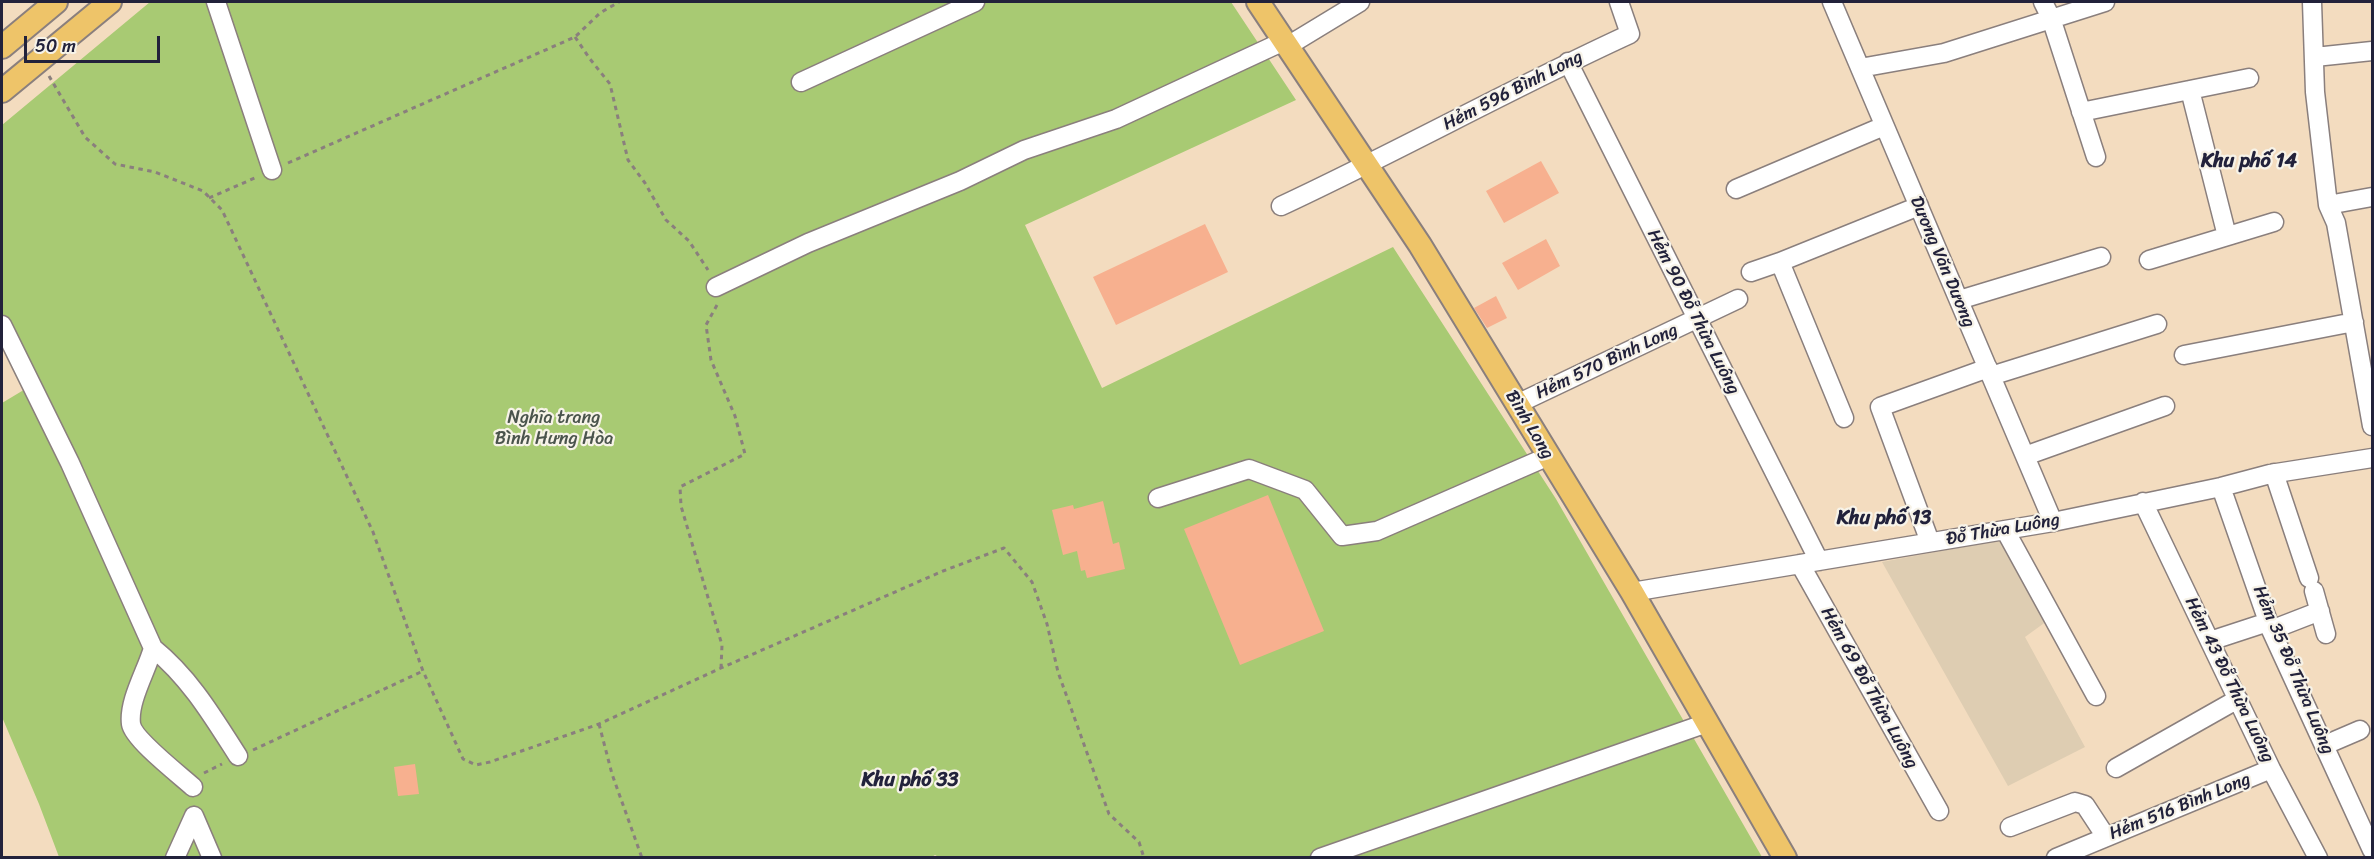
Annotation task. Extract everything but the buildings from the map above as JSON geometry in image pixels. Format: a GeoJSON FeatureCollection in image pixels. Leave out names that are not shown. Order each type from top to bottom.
{"type":"FeatureCollection","features":[{"type":"Feature","properties":{"kind":"main road"},"geometry":{"type":"LineString","coordinates":[[2,46],[56,2]]}},
{"type":"Feature","properties":{"kind":"main road"},"geometry":{"type":"LineString","coordinates":[[2,91],[110,2]]}},
{"type":"Feature","properties":{"kind":"main road","name":"Bình Long"},"geometry":{"type":"LineString","coordinates":[[1258,2],[1420,245],[1632,592],[1785,858]]}},
{"type":"Feature","properties":{"kind":"street"},"geometry":{"type":"LineString","coordinates":[[216,2],[272,170]]}},
{"type":"Feature","properties":{"kind":"street"},"geometry":{"type":"LineString","coordinates":[[801,82],[975,2]]}},
{"type":"Feature","properties":{"kind":"street"},"geometry":{"type":"LineString","coordinates":[[716,287],[808,243],[960,181],[1024,150],[1116,119],[1285,44],[1360,2]]}},
{"type":"Feature","properties":{"kind":"street","name":"Hẻm 596 Bình Long"},"geometry":{"type":"LineString","coordinates":[[1281,206],[1568,62],[1630,34],[1618,2]]}},
{"type":"Feature","properties":{"kind":"street","name":"Dương Văn Dương"},"geometry":{"type":"LineString","coordinates":[[1832,2],[2053,522]]}},
{"type":"Feature","properties":{"kind":"street"},"geometry":{"type":"LineString","coordinates":[[2043,2],[2051,18],[2096,157]]}},
{"type":"Feature","properties":{"kind":"street"},"geometry":{"type":"LineString","coordinates":[[1860,68],[1944,53],[2105,2]]}},
{"type":"Feature","properties":{"kind":"street"},"geometry":{"type":"LineString","coordinates":[[2312,2],[2314,92],[2328,205],[2336,223],[2361,331],[2373,426]]}},
{"type":"Feature","properties":{"kind":"street"},"geometry":{"type":"LineString","coordinates":[[2315,57],[2373,51]]}},
{"type":"Feature","properties":{"kind":"street","name":"Hẻm 90 Đỗ Thừa Luông"},"geometry":{"type":"LineString","coordinates":[[1568,62],[1820,561]]}},
{"type":"Feature","properties":{"kind":"street"},"geometry":{"type":"LineString","coordinates":[[2081,112],[2249,78]]}},
{"type":"Feature","properties":{"kind":"street"},"geometry":{"type":"LineString","coordinates":[[2190,90],[2227,236]]}},
{"type":"Feature","properties":{"kind":"street"},"geometry":{"type":"LineString","coordinates":[[1736,189],[1884,126]]}},
{"type":"Feature","properties":{"kind":"street"},"geometry":{"type":"LineString","coordinates":[[2328,205],[2373,197]]}},
{"type":"Feature","properties":{"kind":"street"},"geometry":{"type":"LineString","coordinates":[[1751,272],[1919,206]]}},
{"type":"Feature","properties":{"kind":"street"},"geometry":{"type":"LineString","coordinates":[[2149,260],[2274,222]]}},
{"type":"Feature","properties":{"kind":"street"},"geometry":{"type":"LineString","coordinates":[[1959,300],[2101,257]]}},
{"type":"Feature","properties":{"kind":"street"},"geometry":{"type":"LineString","coordinates":[[1780,262],[1844,418]]}},
{"type":"Feature","properties":{"kind":"street","name":"Hẻm 570 Bình Long"},"geometry":{"type":"LineString","coordinates":[[1517,404],[1738,299]]}},
{"type":"Feature","properties":{"kind":"street"},"geometry":{"type":"LineString","coordinates":[[1930,542],[1880,407],[1990,372],[2157,324]]}},
{"type":"Feature","properties":{"kind":"street"},"geometry":{"type":"LineString","coordinates":[[2,325],[70,463],[153,648],[172,663],[189,682],[238,756]]}},
{"type":"Feature","properties":{"kind":"street"},"geometry":{"type":"LineString","coordinates":[[2184,355],[2361,331]]}},
{"type":"Feature","properties":{"kind":"street"},"geometry":{"type":"LineString","coordinates":[[2025,456],[2165,406]]}},
{"type":"Feature","properties":{"kind":"street"},"geometry":{"type":"LineString","coordinates":[[1158,498],[1249,469],[1305,490],[1342,536],[1377,531],[1549,456]]}},
{"type":"Feature","properties":{"kind":"street","name":"Đỗ Thừa Luông"},"geometry":{"type":"LineString","coordinates":[[1632,592],[2053,522],[2221,487],[2274,473],[2373,458]]}},
{"type":"Feature","properties":{"kind":"street"},"geometry":{"type":"LineString","coordinates":[[2274,473],[2326,634]]}},
{"type":"Feature","properties":{"kind":"street","name":"Hẻm 35 Đỗ Thừa Luông"},"geometry":{"type":"LineString","coordinates":[[2221,487],[2270,626],[2373,850]]}},
{"type":"Feature","properties":{"kind":"street","name":"Hẻm 43 Đỗ Thừa Luông"},"geometry":{"type":"LineString","coordinates":[[2143,502],[2271,769],[2318,858]]}},
{"type":"Feature","properties":{"kind":"street"},"geometry":{"type":"LineString","coordinates":[[2005,530],[2096,696]]}},
{"type":"Feature","properties":{"kind":"street","name":"Hẻm 69 Đỗ Thừa Luông"},"geometry":{"type":"LineString","coordinates":[[1800,564],[1939,811]]}},
{"type":"Feature","properties":{"kind":"street"},"geometry":{"type":"LineString","coordinates":[[2210,641],[2320,611]]}},
{"type":"Feature","properties":{"kind":"street"},"geometry":{"type":"LineString","coordinates":[[153,648],[138,687],[131,721],[132,728],[155,754],[193,787]]}},
{"type":"Feature","properties":{"kind":"street"},"geometry":{"type":"LineString","coordinates":[[2116,768],[2238,699]]}},
{"type":"Feature","properties":{"kind":"street"},"geometry":{"type":"LineString","coordinates":[[1320,858],[1707,723]]}},
{"type":"Feature","properties":{"kind":"street"},"geometry":{"type":"LineString","coordinates":[[2325,745],[2360,730]]}},
{"type":"Feature","properties":{"kind":"street","name":"Hẻm 516 Bình Long"},"geometry":{"type":"LineString","coordinates":[[2056,858],[2271,769]]}},
{"type":"Feature","properties":{"kind":"street"},"geometry":{"type":"LineString","coordinates":[[2010,827],[2075,802],[2085,805],[2106,837]]}},
{"type":"Feature","properties":{"kind":"street"},"geometry":{"type":"LineString","coordinates":[[175,858],[194,816],[212,858]]}},
{"type":"Feature","properties":{"kind":"path"},"geometry":{"type":"LineString","coordinates":[[210,198],[575,37],[600,13],[619,2]]}},
{"type":"Feature","properties":{"kind":"path"},"geometry":{"type":"LineString","coordinates":[[575,37],[610,84],[628,160],[645,183],[666,220],[689,241],[707,267],[716,287],[717,305],[706,325],[711,360],[735,416],[745,454],[680,487],[681,506],[722,645],[721,668]]}},
{"type":"Feature","properties":{"kind":"path"},"geometry":{"type":"LineString","coordinates":[[39,60],[85,137],[115,164],[155,172],[202,191],[222,210],[373,532],[423,671],[463,759],[476,765],[490,762],[600,724],[721,668],[943,571],[1004,548],[1032,582],[1047,624],[1058,672],[1109,814],[1139,842],[1144,858]]}},
{"type":"Feature","properties":{"kind":"path"},"geometry":{"type":"LineString","coordinates":[[193,787],[202,773],[423,671]]}},
{"type":"Feature","properties":{"kind":"path"},"geometry":{"type":"LineString","coordinates":[[600,724],[612,774],[642,858]]}},
{"type":"Feature","properties":{"kind":"shaded area"},"geometry":{"type":"Polygon","coordinates":[[[2000,540],[2047,621],[2025,637],[2085,747],[2008,786],[1882,562],[2000,540]]]}},
{"type":"Feature","properties":{"kind":"green space","name":"Nghĩa trang Bình Hưng Hòa"},"geometry":{"type":"Polygon","coordinates":[[[150,2],[1231,2],[1296,100],[1025,225],[1102,388],[1393,247],[1556,499],[1762,857],[941,858],[935,855],[930,858],[59,857],[2,717],[2,403],[32,385],[2,317],[2,125],[150,2]]]}},
{"type":"Feature","properties":{"kind":"district","name":"Khu phố 14"},"geometry":{"type":"Point","coordinates":[2249,162]}},
{"type":"Feature","properties":{"kind":"district","name":"Khu phố 13"},"geometry":{"type":"Point","coordinates":[1884,519]}},
{"type":"Feature","properties":{"kind":"district","name":"Khu phố 33"},"geometry":{"type":"Point","coordinates":[910,781]}}]}
